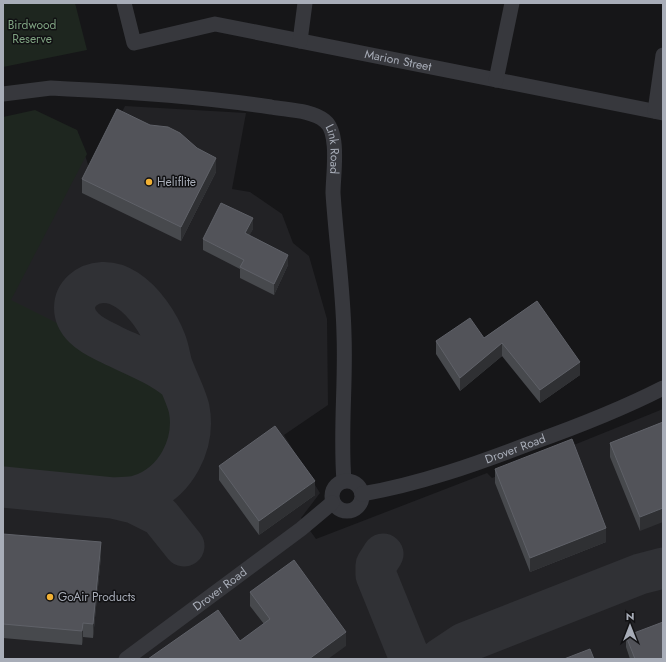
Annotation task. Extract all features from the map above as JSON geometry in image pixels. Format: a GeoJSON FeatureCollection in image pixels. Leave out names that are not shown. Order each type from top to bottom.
{"type":"FeatureCollection","features":[{"type":"Feature","properties":{"kind":"street","name":"Marion Street"},"geometry":{"type":"LineString","coordinates":[[124,3],[134,43],[215,24],[659,112]]}},
{"type":"Feature","properties":{"kind":"street"},"geometry":{"type":"LineString","coordinates":[[300,41],[305,3]]}},
{"type":"Feature","properties":{"kind":"street"},"geometry":{"type":"LineString","coordinates":[[496,80],[512,3]]}},
{"type":"Feature","properties":{"kind":"street"},"geometry":{"type":"LineString","coordinates":[[659,112],[663,56]]}},
{"type":"Feature","properties":{"kind":"street","name":"Link Road"},"geometry":{"type":"LineString","coordinates":[[3,94],[51,88],[201,98],[296,111],[325,121],[333,133],[334,195],[345,335],[342,459],[344,481]]}},
{"type":"Feature","properties":{"kind":"street","name":"Drover Road"},"geometry":{"type":"LineString","coordinates":[[362,494],[427,480],[510,451],[595,420],[663,388]]}},
{"type":"Feature","properties":{"kind":"street"},"geometry":{"type":"LineString","coordinates":[[344,481],[349,481],[358,486],[362,494],[360,505],[351,511],[341,510],[332,503],[333,489],[336,485],[344,481]]}},
{"type":"Feature","properties":{"kind":"street","name":"Drover Road"},"geometry":{"type":"LineString","coordinates":[[126,659],[295,534],[332,503]]}},
{"type":"Feature","properties":{"kind":"shaded area"},"geometry":{"type":"Polygon","coordinates":[[[125,106],[246,113],[232,189],[250,192],[282,214],[293,243],[309,256],[327,319],[328,405],[284,435],[320,493],[301,518],[316,539],[487,473],[492,478],[663,409],[663,659],[3,659],[3,117],[77,130],[91,174],[125,106]]]}},
{"type":"Feature","properties":{"kind":"green space","name":"Birdwood Reserve"},"geometry":{"type":"Polygon","coordinates":[[[3,3],[75,3],[87,50],[3,67],[3,3]]]}},
{"type":"Feature","properties":{"kind":"green space"},"geometry":{"type":"Polygon","coordinates":[[[35,110],[77,130],[87,154],[11,300],[159,374],[165,381],[175,395],[180,411],[181,428],[178,448],[168,466],[161,473],[143,483],[132,486],[115,487],[3,474],[3,117],[35,110]]]}},
{"type":"Feature","properties":{"kind":"building","name":"Heliflite"},"geometry":{"type":"Polygon","coordinates":[[[117,109],[150,125],[168,127],[180,133],[197,148],[216,158],[181,227],[82,179],[117,109]]]}},
{"type":"Feature","properties":{"kind":"building"},"geometry":{"type":"Polygon","coordinates":[[[221,203],[253,218],[245,233],[288,255],[274,284],[240,267],[244,260],[203,239],[221,203]]]}},
{"type":"Feature","properties":{"kind":"building"},"geometry":{"type":"Polygon","coordinates":[[[537,301],[580,362],[540,390],[502,343],[460,378],[436,341],[470,318],[484,338],[537,301]]]}},
{"type":"Feature","properties":{"kind":"building"},"geometry":{"type":"Polygon","coordinates":[[[663,422],[663,508],[640,517],[610,443],[663,422]]]}},
{"type":"Feature","properties":{"kind":"building"},"geometry":{"type":"Polygon","coordinates":[[[275,426],[315,481],[259,521],[219,466],[275,426]]]}},
{"type":"Feature","properties":{"kind":"building"},"geometry":{"type":"Polygon","coordinates":[[[572,439],[606,528],[530,558],[495,469],[572,439]]]}},
{"type":"Feature","properties":{"kind":"building","name":"GoAir Products"},"geometry":{"type":"Polygon","coordinates":[[[3,534],[101,542],[93,624],[83,623],[82,631],[3,624],[3,534]]]}},
{"type":"Feature","properties":{"kind":"building"},"geometry":{"type":"Polygon","coordinates":[[[294,560],[346,632],[309,659],[148,659],[218,610],[240,641],[270,619],[250,592],[294,560]]]}},
{"type":"Feature","properties":{"kind":"building"},"geometry":{"type":"Polygon","coordinates":[[[663,622],[663,659],[635,659],[626,636],[663,622]]]}},
{"type":"Feature","properties":{"kind":"building"},"geometry":{"type":"Polygon","coordinates":[[[590,649],[594,659],[564,659],[590,649]]]}},
{"type":"Feature","properties":{"kind":"taxiway"},"geometry":{"type":"LineString","coordinates":[[113,498],[140,495],[153,489],[173,472],[181,460],[186,448],[190,422],[189,408],[172,365],[163,335],[145,306],[127,290],[114,284],[102,282],[91,285],[83,290],[77,298],[75,307],[77,318],[84,328],[101,340],[155,365],[178,381]]}},
{"type":"Feature","properties":{"kind":"taxiway"},"geometry":{"type":"LineString","coordinates":[[3,487],[113,498],[134,503],[160,516],[184,546]]}},
{"type":"Feature","properties":{"kind":"taxiway"},"geometry":{"type":"LineString","coordinates":[[383,554],[376,565],[376,575],[410,659]]}},
{"type":"Feature","properties":{"kind":"taxiway"},"geometry":{"type":"LineString","coordinates":[[440,659],[464,643],[640,574],[663,568]]}},
{"type":"Feature","properties":{"kind":"place","name":"Heliflite"},"geometry":{"type":"Point","coordinates":[149,182]}},
{"type":"Feature","properties":{"kind":"place","name":"GoAir Products"},"geometry":{"type":"Point","coordinates":[50,597]}}]}
